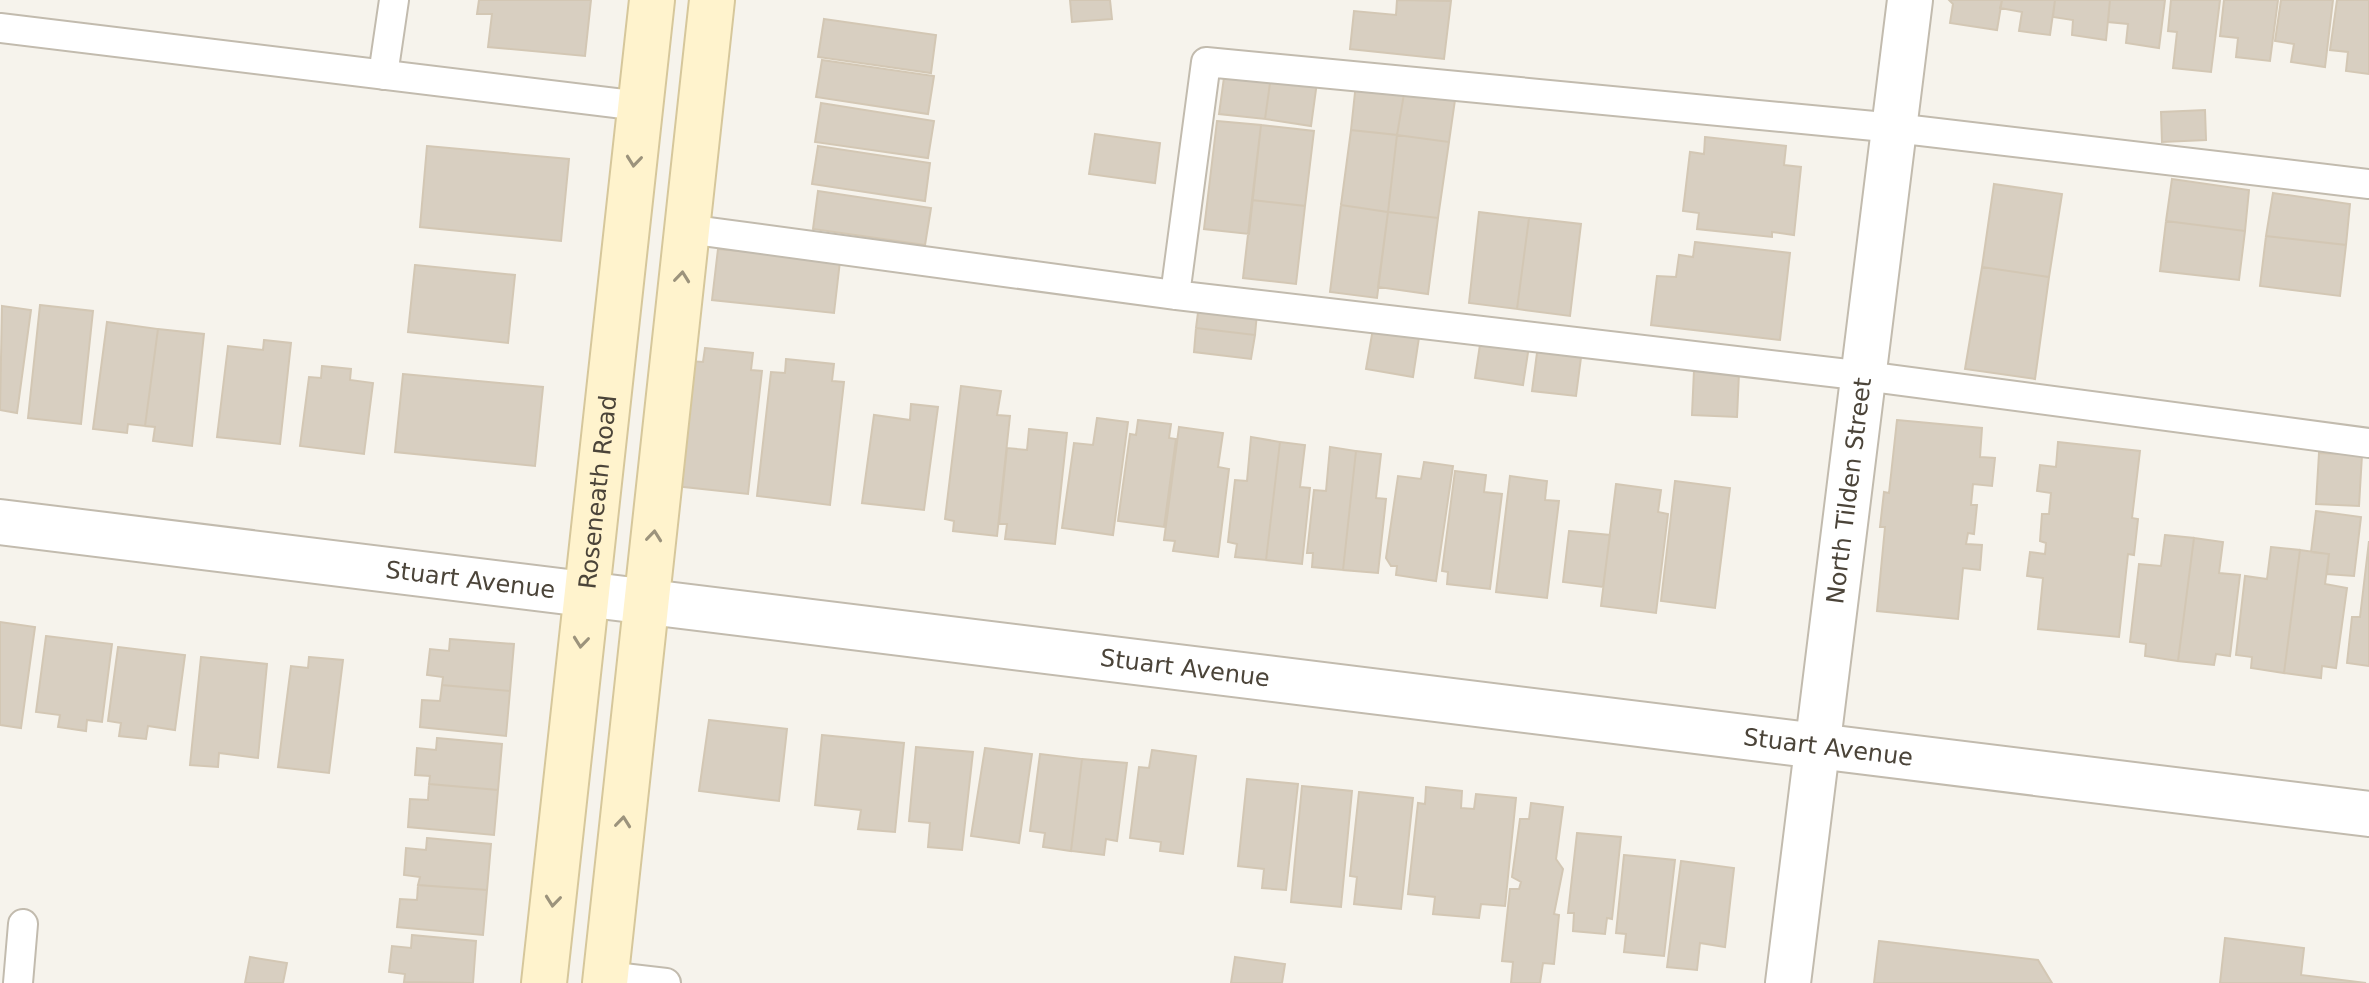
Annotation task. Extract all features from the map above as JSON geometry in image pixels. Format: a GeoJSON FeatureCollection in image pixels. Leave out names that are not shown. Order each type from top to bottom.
{"type":"FeatureCollection","features":[{"type":"Feature","properties":{"kind":"street","name":"Roseneath Road"},"geometry":{"type":"LineString","coordinates":[[544,983],[652,0]]}},
{"type":"Feature","properties":{"kind":"street"},"geometry":{"type":"LineString","coordinates":[[606,980],[712,0]]}},
{"type":"Feature","properties":{"kind":"street","name":"North Tilden Street"},"geometry":{"type":"LineString","coordinates":[[1788,983],[1910,0]]}},
{"type":"Feature","properties":{"kind":"street","name":"Stuart Avenue"},"geometry":{"type":"LineString","coordinates":[[0,522],[2369,814]]}},
{"type":"Feature","properties":{"kind":"lane"},"geometry":{"type":"LineString","coordinates":[[383,75],[394,0]]}},
{"type":"Feature","properties":{"kind":"lane"},"geometry":{"type":"LineString","coordinates":[[0,28],[640,106]]}},
{"type":"Feature","properties":{"kind":"lane"},"geometry":{"type":"LineString","coordinates":[[1175,295],[1206,62],[1895,128],[2369,184]]}},
{"type":"Feature","properties":{"kind":"lane"},"geometry":{"type":"LineString","coordinates":[[687,229],[1175,295],[2368,438]]}},
{"type":"Feature","properties":{"kind":"lane"},"geometry":{"type":"LineString","coordinates":[[18,983],[23,924]]}},
{"type":"Feature","properties":{"kind":"lane"},"geometry":{"type":"LineString","coordinates":[[606,980],[666,983]]}},
{"type":"Feature","properties":{"kind":"building"},"geometry":{"type":"Polygon","coordinates":[[[479,0],[591,0],[585,56],[488,47],[492,14],[477,14],[479,0]]]}},
{"type":"Feature","properties":{"kind":"building"},"geometry":{"type":"Polygon","coordinates":[[[1070,0],[1110,0],[1112,19],[1072,22],[1070,0]]]}},
{"type":"Feature","properties":{"kind":"building"},"geometry":{"type":"Polygon","coordinates":[[[1397,0],[1451,1],[1444,59],[1350,49],[1354,11],[1396,15],[1397,0]]]}},
{"type":"Feature","properties":{"kind":"building"},"geometry":{"type":"Polygon","coordinates":[[[1949,0],[2002,0],[1997,30],[1950,23],[1953,4],[1949,0]]]}},
{"type":"Feature","properties":{"kind":"building"},"geometry":{"type":"Polygon","coordinates":[[[2002,0],[2055,0],[2050,35],[2019,31],[2022,12],[2000,8],[2002,0]]]}},
{"type":"Feature","properties":{"kind":"building"},"geometry":{"type":"Polygon","coordinates":[[[2055,0],[2110,0],[2106,40],[2072,35],[2073,20],[2053,17],[2055,0]]]}},
{"type":"Feature","properties":{"kind":"building"},"geometry":{"type":"Polygon","coordinates":[[[2110,0],[2165,0],[2159,48],[2126,43],[2128,24],[2108,22],[2110,0]]]}},
{"type":"Feature","properties":{"kind":"building"},"geometry":{"type":"Polygon","coordinates":[[[2171,0],[2220,0],[2211,72],[2173,68],[2177,32],[2168,31],[2171,0]]]}},
{"type":"Feature","properties":{"kind":"building"},"geometry":{"type":"Polygon","coordinates":[[[2224,0],[2278,0],[2270,61],[2236,57],[2238,38],[2220,36],[2224,0]]]}},
{"type":"Feature","properties":{"kind":"building"},"geometry":{"type":"Polygon","coordinates":[[[2281,0],[2333,0],[2325,67],[2291,62],[2294,44],[2275,41],[2281,0]]]}},
{"type":"Feature","properties":{"kind":"building"},"geometry":{"type":"Polygon","coordinates":[[[2337,0],[2369,0],[2369,74],[2346,71],[2348,52],[2330,50],[2337,0]]]}},
{"type":"Feature","properties":{"kind":"building"},"geometry":{"type":"Polygon","coordinates":[[[824,19],[936,35],[931,73],[818,57],[824,19]]]}},
{"type":"Feature","properties":{"kind":"building"},"geometry":{"type":"Polygon","coordinates":[[[822,60],[934,76],[928,114],[816,97],[822,60]]]}},
{"type":"Feature","properties":{"kind":"building"},"geometry":{"type":"Polygon","coordinates":[[[1225,70],[1271,76],[1265,119],[1219,114],[1225,70]]]}},
{"type":"Feature","properties":{"kind":"building"},"geometry":{"type":"Polygon","coordinates":[[[1271,76],[1317,82],[1311,126],[1265,119],[1271,76]]]}},
{"type":"Feature","properties":{"kind":"building"},"geometry":{"type":"Polygon","coordinates":[[[1356,83],[1405,88],[1397,135],[1351,130],[1356,83]]]}},
{"type":"Feature","properties":{"kind":"building"},"geometry":{"type":"Polygon","coordinates":[[[1405,88],[1456,93],[1449,142],[1397,135],[1405,88]]]}},
{"type":"Feature","properties":{"kind":"building"},"geometry":{"type":"Polygon","coordinates":[[[821,103],[934,121],[928,158],[815,142],[821,103]]]}},
{"type":"Feature","properties":{"kind":"building"},"geometry":{"type":"Polygon","coordinates":[[[2205,110],[2206,140],[2162,142],[2161,112],[2205,110]]]}},
{"type":"Feature","properties":{"kind":"building"},"geometry":{"type":"Polygon","coordinates":[[[1217,121],[1261,125],[1249,234],[1204,229],[1217,121]]]}},
{"type":"Feature","properties":{"kind":"building"},"geometry":{"type":"Polygon","coordinates":[[[1261,125],[1314,131],[1305,206],[1252,200],[1261,125]]]}},
{"type":"Feature","properties":{"kind":"building"},"geometry":{"type":"Polygon","coordinates":[[[1351,130],[1397,135],[1388,212],[1341,205],[1351,130]]]}},
{"type":"Feature","properties":{"kind":"building"},"geometry":{"type":"Polygon","coordinates":[[[1095,134],[1160,143],[1155,183],[1089,174],[1095,134]]]}},
{"type":"Feature","properties":{"kind":"building"},"geometry":{"type":"Polygon","coordinates":[[[1397,135],[1449,142],[1438,218],[1388,212],[1397,135]]]}},
{"type":"Feature","properties":{"kind":"building"},"geometry":{"type":"Polygon","coordinates":[[[1705,137],[1786,146],[1784,165],[1801,167],[1794,235],[1772,232],[1772,237],[1697,229],[1699,213],[1683,211],[1690,152],[1704,154],[1705,137]]]}},
{"type":"Feature","properties":{"kind":"building"},"geometry":{"type":"Polygon","coordinates":[[[427,146],[569,159],[561,241],[420,227],[427,146]]]}},
{"type":"Feature","properties":{"kind":"building"},"geometry":{"type":"Polygon","coordinates":[[[818,146],[930,163],[925,201],[812,184],[818,146]]]}},
{"type":"Feature","properties":{"kind":"building"},"geometry":{"type":"Polygon","coordinates":[[[2172,179],[2249,190],[2245,231],[2166,221],[2172,179]]]}},
{"type":"Feature","properties":{"kind":"building"},"geometry":{"type":"Polygon","coordinates":[[[1994,184],[2062,194],[2049,277],[1982,267],[1994,184]]]}},
{"type":"Feature","properties":{"kind":"building"},"geometry":{"type":"Polygon","coordinates":[[[818,191],[931,208],[925,245],[813,229],[818,191]]]}},
{"type":"Feature","properties":{"kind":"building"},"geometry":{"type":"Polygon","coordinates":[[[2273,193],[2350,204],[2346,245],[2266,236],[2273,193]]]}},
{"type":"Feature","properties":{"kind":"building"},"geometry":{"type":"Polygon","coordinates":[[[1252,200],[1305,206],[1296,284],[1243,278],[1252,200]]]}},
{"type":"Feature","properties":{"kind":"building"},"geometry":{"type":"Polygon","coordinates":[[[1341,205],[1388,212],[1377,298],[1330,292],[1341,205]]]}},
{"type":"Feature","properties":{"kind":"building"},"geometry":{"type":"Polygon","coordinates":[[[1388,212],[1438,218],[1428,294],[1378,287],[1388,212]]]}},
{"type":"Feature","properties":{"kind":"building"},"geometry":{"type":"Polygon","coordinates":[[[1479,212],[1529,218],[1517,309],[1469,303],[1479,212]]]}},
{"type":"Feature","properties":{"kind":"building"},"geometry":{"type":"Polygon","coordinates":[[[1529,218],[1581,224],[1570,316],[1517,309],[1529,218]]]}},
{"type":"Feature","properties":{"kind":"building"},"geometry":{"type":"Polygon","coordinates":[[[2166,221],[2245,231],[2239,280],[2160,271],[2166,221]]]}},
{"type":"Feature","properties":{"kind":"building"},"geometry":{"type":"Polygon","coordinates":[[[2266,236],[2346,245],[2340,296],[2260,286],[2266,236]]]}},
{"type":"Feature","properties":{"kind":"building"},"geometry":{"type":"Polygon","coordinates":[[[1695,242],[1790,253],[1780,340],[1651,325],[1657,276],[1676,277],[1679,255],[1693,257],[1695,242]]]}},
{"type":"Feature","properties":{"kind":"building"},"geometry":{"type":"Polygon","coordinates":[[[718,249],[840,261],[834,313],[712,300],[718,249]]]}},
{"type":"Feature","properties":{"kind":"building"},"geometry":{"type":"Polygon","coordinates":[[[415,265],[515,275],[508,343],[408,332],[415,265]]]}},
{"type":"Feature","properties":{"kind":"building"},"geometry":{"type":"Polygon","coordinates":[[[1982,267],[2049,277],[2035,379],[1965,369],[1982,267]]]}},
{"type":"Feature","properties":{"kind":"building"},"geometry":{"type":"Polygon","coordinates":[[[40,305],[93,311],[81,424],[28,418],[40,305]]]}},
{"type":"Feature","properties":{"kind":"building"},"geometry":{"type":"Polygon","coordinates":[[[1199,305],[1257,313],[1255,335],[1196,328],[1199,305]]]}},
{"type":"Feature","properties":{"kind":"building"},"geometry":{"type":"Polygon","coordinates":[[[2,306],[31,310],[17,413],[0,410],[2,306]]]}},
{"type":"Feature","properties":{"kind":"building"},"geometry":{"type":"Polygon","coordinates":[[[107,322],[158,329],[145,426],[128,424],[127,433],[93,429],[107,322]]]}},
{"type":"Feature","properties":{"kind":"building"},"geometry":{"type":"Polygon","coordinates":[[[1374,323],[1420,331],[1413,377],[1366,369],[1374,323]]]}},
{"type":"Feature","properties":{"kind":"building"},"geometry":{"type":"Polygon","coordinates":[[[1196,328],[1255,335],[1251,359],[1194,352],[1196,328]]]}},
{"type":"Feature","properties":{"kind":"building"},"geometry":{"type":"Polygon","coordinates":[[[158,329],[204,334],[192,446],[153,441],[155,427],[145,426],[158,329]]]}},
{"type":"Feature","properties":{"kind":"building"},"geometry":{"type":"Polygon","coordinates":[[[1481,338],[1529,346],[1523,385],[1475,378],[1481,338]]]}},
{"type":"Feature","properties":{"kind":"building"},"geometry":{"type":"Polygon","coordinates":[[[264,340],[291,343],[280,444],[217,437],[228,346],[263,350],[264,340]]]}},
{"type":"Feature","properties":{"kind":"building"},"geometry":{"type":"Polygon","coordinates":[[[1538,345],[1582,350],[1576,396],[1532,391],[1538,345]]]}},
{"type":"Feature","properties":{"kind":"building"},"geometry":{"type":"Polygon","coordinates":[[[705,348],[753,353],[751,370],[762,371],[748,494],[675,486],[689,361],[703,362],[705,348]]]}},
{"type":"Feature","properties":{"kind":"building"},"geometry":{"type":"Polygon","coordinates":[[[786,359],[834,364],[832,381],[844,382],[830,505],[757,496],[771,372],[785,373],[786,359]]]}},
{"type":"Feature","properties":{"kind":"building"},"geometry":{"type":"Polygon","coordinates":[[[322,366],[351,369],[350,380],[373,383],[364,454],[300,446],[309,377],[321,378],[322,366]]]}},
{"type":"Feature","properties":{"kind":"building"},"geometry":{"type":"Polygon","coordinates":[[[1694,370],[1739,373],[1737,417],[1692,415],[1694,370]]]}},
{"type":"Feature","properties":{"kind":"building"},"geometry":{"type":"Polygon","coordinates":[[[403,374],[543,387],[535,466],[395,452],[403,374]]]}},
{"type":"Feature","properties":{"kind":"building"},"geometry":{"type":"Polygon","coordinates":[[[961,386],[1001,391],[997,415],[1010,416],[997,536],[953,531],[954,521],[945,519],[961,386]]]}},
{"type":"Feature","properties":{"kind":"building"},"geometry":{"type":"Polygon","coordinates":[[[911,404],[938,407],[924,510],[862,503],[874,415],[910,420],[911,404]]]}},
{"type":"Feature","properties":{"kind":"building"},"geometry":{"type":"Polygon","coordinates":[[[1097,418],[1128,422],[1113,535],[1062,528],[1074,443],[1093,445],[1097,418]]]}},
{"type":"Feature","properties":{"kind":"building"},"geometry":{"type":"Polygon","coordinates":[[[1138,420],[1171,424],[1169,438],[1176,439],[1164,527],[1118,521],[1130,434],[1136,435],[1138,420]]]}},
{"type":"Feature","properties":{"kind":"building"},"geometry":{"type":"Polygon","coordinates":[[[1897,420],[1982,428],[1980,457],[1995,458],[1992,486],[1973,484],[1971,505],[1977,505],[1974,534],[1968,533],[1966,544],[1982,545],[1980,570],[1963,568],[1958,619],[1877,611],[1885,527],[1880,527],[1884,492],[1889,493],[1897,420]]]}},
{"type":"Feature","properties":{"kind":"building"},"geometry":{"type":"Polygon","coordinates":[[[1179,427],[1223,433],[1218,467],[1229,469],[1218,557],[1173,551],[1175,541],[1164,540],[1179,427]]]}},
{"type":"Feature","properties":{"kind":"building"},"geometry":{"type":"Polygon","coordinates":[[[1029,429],[1067,433],[1055,544],[1005,539],[1007,524],[999,524],[1007,448],[1027,450],[1029,429]]]}},
{"type":"Feature","properties":{"kind":"building"},"geometry":{"type":"Polygon","coordinates":[[[1251,437],[1280,442],[1266,560],[1235,557],[1237,544],[1228,542],[1235,480],[1247,481],[1251,437]]]}},
{"type":"Feature","properties":{"kind":"building"},"geometry":{"type":"Polygon","coordinates":[[[1280,442],[1305,445],[1300,487],[1310,488],[1302,564],[1266,560],[1280,442]]]}},
{"type":"Feature","properties":{"kind":"building"},"geometry":{"type":"Polygon","coordinates":[[[2058,442],[2140,451],[2132,518],[2138,519],[2134,555],[2128,554],[2119,637],[2038,629],[2043,578],[2027,576],[2030,552],[2045,554],[2046,543],[2040,541],[2042,514],[2049,514],[2051,493],[2037,491],[2040,465],[2056,467],[2058,442]]]}},
{"type":"Feature","properties":{"kind":"building"},"geometry":{"type":"Polygon","coordinates":[[[1330,447],[1356,451],[1343,570],[1312,567],[1313,553],[1307,553],[1314,490],[1326,491],[1330,447]]]}},
{"type":"Feature","properties":{"kind":"building"},"geometry":{"type":"Polygon","coordinates":[[[1356,451],[1381,454],[1376,498],[1386,499],[1378,573],[1343,570],[1356,451]]]}},
{"type":"Feature","properties":{"kind":"building"},"geometry":{"type":"Polygon","coordinates":[[[2319,453],[2362,455],[2359,506],[2316,504],[2319,453]]]}},
{"type":"Feature","properties":{"kind":"building"},"geometry":{"type":"Polygon","coordinates":[[[1424,462],[1453,466],[1436,581],[1396,575],[1397,566],[1391,566],[1386,558],[1398,476],[1421,479],[1424,462]]]}},
{"type":"Feature","properties":{"kind":"building"},"geometry":{"type":"Polygon","coordinates":[[[1455,471],[1486,475],[1484,492],[1502,494],[1490,589],[1447,584],[1448,572],[1442,571],[1455,471]]]}},
{"type":"Feature","properties":{"kind":"building"},"geometry":{"type":"Polygon","coordinates":[[[1510,476],[1547,481],[1545,500],[1559,501],[1547,598],[1496,592],[1510,476]]]}},
{"type":"Feature","properties":{"kind":"building"},"geometry":{"type":"Polygon","coordinates":[[[1675,481],[1730,488],[1715,608],[1661,601],[1675,481]]]}},
{"type":"Feature","properties":{"kind":"building"},"geometry":{"type":"Polygon","coordinates":[[[1616,484],[1661,490],[1658,512],[1668,514],[1656,613],[1601,606],[1616,484]]]}},
{"type":"Feature","properties":{"kind":"building"},"geometry":{"type":"Polygon","coordinates":[[[2316,511],[2361,517],[2354,576],[2327,574],[2329,554],[2311,552],[2316,511]]]}},
{"type":"Feature","properties":{"kind":"building"},"geometry":{"type":"Polygon","coordinates":[[[1569,531],[1610,535],[1603,587],[1563,582],[1569,531]]]}},
{"type":"Feature","properties":{"kind":"building"},"geometry":{"type":"Polygon","coordinates":[[[2165,535],[2194,538],[2178,661],[2145,656],[2146,644],[2130,642],[2139,564],[2161,566],[2165,535]]]}},
{"type":"Feature","properties":{"kind":"building"},"geometry":{"type":"Polygon","coordinates":[[[2194,538],[2223,542],[2219,573],[2240,575],[2230,656],[2216,654],[2214,665],[2178,661],[2194,538]]]}},
{"type":"Feature","properties":{"kind":"building"},"geometry":{"type":"Polygon","coordinates":[[[2369,541],[2369,666],[2347,663],[2352,617],[2360,617],[2369,541]]]}},
{"type":"Feature","properties":{"kind":"building"},"geometry":{"type":"Polygon","coordinates":[[[2271,547],[2300,550],[2284,673],[2251,668],[2252,657],[2236,655],[2245,576],[2267,579],[2271,547]]]}},
{"type":"Feature","properties":{"kind":"building"},"geometry":{"type":"Polygon","coordinates":[[[2300,550],[2329,554],[2325,584],[2347,588],[2336,668],[2322,666],[2321,678],[2284,673],[2300,550]]]}},
{"type":"Feature","properties":{"kind":"building"},"geometry":{"type":"Polygon","coordinates":[[[0,622],[35,627],[21,728],[0,725],[0,622]]]}},
{"type":"Feature","properties":{"kind":"building"},"geometry":{"type":"Polygon","coordinates":[[[46,636],[112,644],[102,722],[87,720],[86,731],[58,727],[60,715],[36,712],[46,636]]]}},
{"type":"Feature","properties":{"kind":"building"},"geometry":{"type":"Polygon","coordinates":[[[450,639],[514,644],[510,691],[442,685],[443,677],[427,675],[430,649],[449,651],[450,639]]]}},
{"type":"Feature","properties":{"kind":"building"},"geometry":{"type":"Polygon","coordinates":[[[118,647],[185,655],[175,730],[148,726],[146,739],[119,736],[121,723],[108,721],[118,647]]]}},
{"type":"Feature","properties":{"kind":"building"},"geometry":{"type":"Polygon","coordinates":[[[201,657],[267,664],[258,758],[219,753],[218,767],[190,765],[201,657]]]}},
{"type":"Feature","properties":{"kind":"building"},"geometry":{"type":"Polygon","coordinates":[[[309,657],[343,660],[329,773],[278,767],[291,666],[308,668],[309,657]]]}},
{"type":"Feature","properties":{"kind":"building"},"geometry":{"type":"Polygon","coordinates":[[[442,685],[510,691],[506,736],[420,727],[422,700],[440,701],[442,685]]]}},
{"type":"Feature","properties":{"kind":"building"},"geometry":{"type":"Polygon","coordinates":[[[709,720],[787,729],[779,801],[699,791],[709,720]]]}},
{"type":"Feature","properties":{"kind":"building"},"geometry":{"type":"Polygon","coordinates":[[[822,735],[904,743],[895,832],[858,829],[861,810],[815,805],[822,735]]]}},
{"type":"Feature","properties":{"kind":"building"},"geometry":{"type":"Polygon","coordinates":[[[437,738],[502,744],[498,790],[429,784],[430,776],[415,775],[417,748],[436,750],[437,738]]]}},
{"type":"Feature","properties":{"kind":"building"},"geometry":{"type":"Polygon","coordinates":[[[916,747],[973,752],[962,850],[928,847],[930,823],[909,821],[916,747]]]}},
{"type":"Feature","properties":{"kind":"building"},"geometry":{"type":"Polygon","coordinates":[[[985,748],[1032,754],[1019,843],[971,836],[985,748]]]}},
{"type":"Feature","properties":{"kind":"building"},"geometry":{"type":"Polygon","coordinates":[[[1152,750],[1196,756],[1183,854],[1160,851],[1161,842],[1130,838],[1139,767],[1149,768],[1152,750]]]}},
{"type":"Feature","properties":{"kind":"building"},"geometry":{"type":"Polygon","coordinates":[[[1040,754],[1082,759],[1071,851],[1043,847],[1045,833],[1030,831],[1040,754]]]}},
{"type":"Feature","properties":{"kind":"building"},"geometry":{"type":"Polygon","coordinates":[[[1082,759],[1127,763],[1117,841],[1106,839],[1104,855],[1071,851],[1082,759]]]}},
{"type":"Feature","properties":{"kind":"building"},"geometry":{"type":"Polygon","coordinates":[[[1247,779],[1298,784],[1286,890],[1262,888],[1264,869],[1238,866],[1247,779]]]}},
{"type":"Feature","properties":{"kind":"building"},"geometry":{"type":"Polygon","coordinates":[[[429,784],[498,790],[494,835],[408,827],[410,799],[428,800],[429,784]]]}},
{"type":"Feature","properties":{"kind":"building"},"geometry":{"type":"Polygon","coordinates":[[[1302,786],[1352,791],[1341,907],[1291,902],[1302,786]]]}},
{"type":"Feature","properties":{"kind":"building"},"geometry":{"type":"Polygon","coordinates":[[[1426,787],[1462,791],[1461,808],[1474,809],[1476,794],[1516,798],[1505,906],[1481,904],[1479,918],[1433,914],[1435,897],[1408,894],[1418,803],[1425,804],[1426,787]]]}},
{"type":"Feature","properties":{"kind":"building"},"geometry":{"type":"Polygon","coordinates":[[[1359,792],[1413,798],[1401,909],[1354,904],[1357,877],[1350,876],[1359,792]]]}},
{"type":"Feature","properties":{"kind":"building"},"geometry":{"type":"Polygon","coordinates":[[[1531,803],[1563,807],[1556,859],[1563,869],[1554,914],[1559,915],[1554,964],[1543,963],[1540,983],[1511,983],[1513,962],[1502,961],[1510,889],[1519,889],[1521,882],[1512,877],[1520,819],[1529,819],[1531,803]]]}},
{"type":"Feature","properties":{"kind":"building"},"geometry":{"type":"Polygon","coordinates":[[[1577,833],[1621,837],[1612,919],[1607,918],[1605,934],[1573,931],[1574,913],[1568,913],[1577,833]]]}},
{"type":"Feature","properties":{"kind":"building"},"geometry":{"type":"Polygon","coordinates":[[[427,838],[491,844],[487,890],[418,885],[420,877],[404,875],[406,848],[426,850],[427,838]]]}},
{"type":"Feature","properties":{"kind":"building"},"geometry":{"type":"Polygon","coordinates":[[[1624,855],[1675,860],[1664,956],[1624,952],[1626,934],[1616,933],[1624,855]]]}},
{"type":"Feature","properties":{"kind":"building"},"geometry":{"type":"Polygon","coordinates":[[[1681,861],[1734,868],[1725,947],[1700,943],[1697,970],[1667,967],[1681,861]]]}},
{"type":"Feature","properties":{"kind":"building"},"geometry":{"type":"Polygon","coordinates":[[[418,885],[487,890],[483,935],[397,927],[400,899],[417,900],[418,885]]]}},
{"type":"Feature","properties":{"kind":"building"},"geometry":{"type":"Polygon","coordinates":[[[412,935],[476,941],[473,983],[404,982],[405,974],[389,972],[392,946],[411,948],[412,935]]]}},
{"type":"Feature","properties":{"kind":"building"},"geometry":{"type":"Polygon","coordinates":[[[2225,938],[2304,948],[2301,975],[2366,983],[2220,983],[2225,938]]]}},
{"type":"Feature","properties":{"kind":"building"},"geometry":{"type":"Polygon","coordinates":[[[1879,941],[2038,960],[2052,983],[1874,983],[1879,941]]]}},
{"type":"Feature","properties":{"kind":"building"},"geometry":{"type":"Polygon","coordinates":[[[250,957],[287,963],[283,983],[245,983],[250,957]]]}},
{"type":"Feature","properties":{"kind":"building"},"geometry":{"type":"Polygon","coordinates":[[[1235,957],[1285,964],[1282,983],[1231,983],[1235,957]]]}}]}
